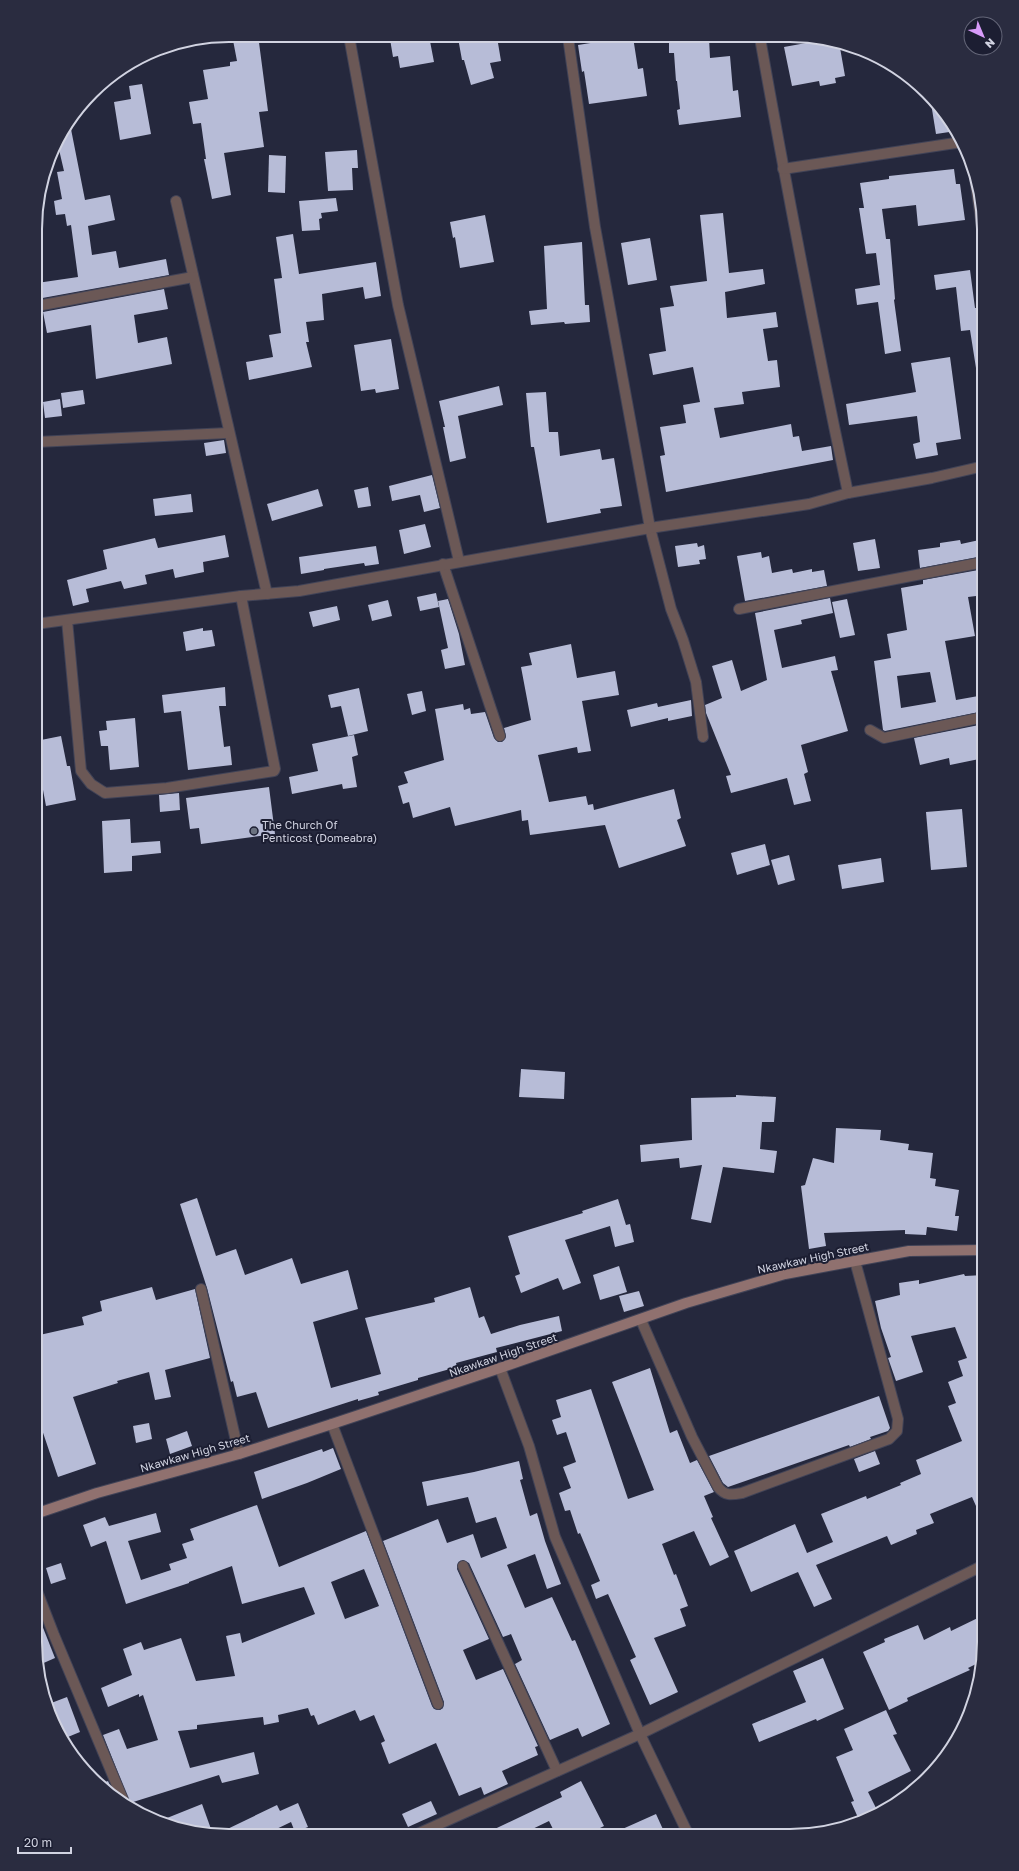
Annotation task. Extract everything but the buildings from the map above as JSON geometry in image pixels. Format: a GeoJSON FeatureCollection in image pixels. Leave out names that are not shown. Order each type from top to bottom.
{"type":"FeatureCollection","features":[{"type":"Feature","properties":{"kind":"main road","name":"Nkawkaw High Street"},"geometry":{"type":"LineString","coordinates":[[42,1512],[97,1494],[239,1454],[500,1368],[641,1320],[686,1303],[785,1274],[909,1251],[977,1250]]}},
{"type":"Feature","properties":{"kind":"street"},"geometry":{"type":"LineString","coordinates":[[350,42],[398,305],[459,561]]}},
{"type":"Feature","properties":{"kind":"street"},"geometry":{"type":"LineString","coordinates":[[569,42],[595,227],[650,528],[671,609],[683,640],[696,682],[702,737]]}},
{"type":"Feature","properties":{"kind":"street"},"geometry":{"type":"LineString","coordinates":[[761,42],[783,168],[823,375],[848,493]]}},
{"type":"Feature","properties":{"kind":"street"},"geometry":{"type":"LineString","coordinates":[[783,168],[956,143]]}},
{"type":"Feature","properties":{"kind":"street"},"geometry":{"type":"LineString","coordinates":[[176,202],[228,433],[267,594]]}},
{"type":"Feature","properties":{"kind":"street"},"geometry":{"type":"LineString","coordinates":[[42,305],[193,277]]}},
{"type":"Feature","properties":{"kind":"street"},"geometry":{"type":"LineString","coordinates":[[42,442],[228,433]]}},
{"type":"Feature","properties":{"kind":"street"},"geometry":{"type":"LineString","coordinates":[[42,623],[241,596],[299,591],[459,561],[650,528],[809,504],[848,493],[932,478],[977,468]]}},
{"type":"Feature","properties":{"kind":"street"},"geometry":{"type":"LineString","coordinates":[[739,609],[977,563]]}},
{"type":"Feature","properties":{"kind":"street"},"geometry":{"type":"LineString","coordinates":[[443,564],[500,736]]}},
{"type":"Feature","properties":{"kind":"street"},"geometry":{"type":"LineString","coordinates":[[67,620],[81,771],[91,784],[105,793],[167,788],[275,769],[241,596]]}},
{"type":"Feature","properties":{"kind":"street"},"geometry":{"type":"LineString","coordinates":[[870,730],[884,738],[977,718]]}},
{"type":"Feature","properties":{"kind":"street"},"geometry":{"type":"LineString","coordinates":[[641,1320],[692,1437],[718,1487],[723,1493],[730,1496],[742,1493],[889,1439],[897,1431],[898,1419],[854,1261]]}},
{"type":"Feature","properties":{"kind":"street"},"geometry":{"type":"LineString","coordinates":[[201,1288],[239,1454]]}},
{"type":"Feature","properties":{"kind":"street"},"geometry":{"type":"LineString","coordinates":[[500,1368],[529,1446],[555,1537],[640,1734],[686,1829]]}},
{"type":"Feature","properties":{"kind":"street"},"geometry":{"type":"LineString","coordinates":[[332,1424],[438,1704]]}},
{"type":"Feature","properties":{"kind":"street"},"geometry":{"type":"LineString","coordinates":[[463,1566],[557,1771]]}},
{"type":"Feature","properties":{"kind":"street"},"geometry":{"type":"LineString","coordinates":[[428,1829],[640,1734],[977,1569]]}},
{"type":"Feature","properties":{"kind":"street"},"geometry":{"type":"LineString","coordinates":[[42,1604],[121,1794]]}},
{"type":"Feature","properties":{"kind":"place","name":"The Church Of Penticost (Domeabra)"},"geometry":{"type":"Point","coordinates":[254,831]}}]}
